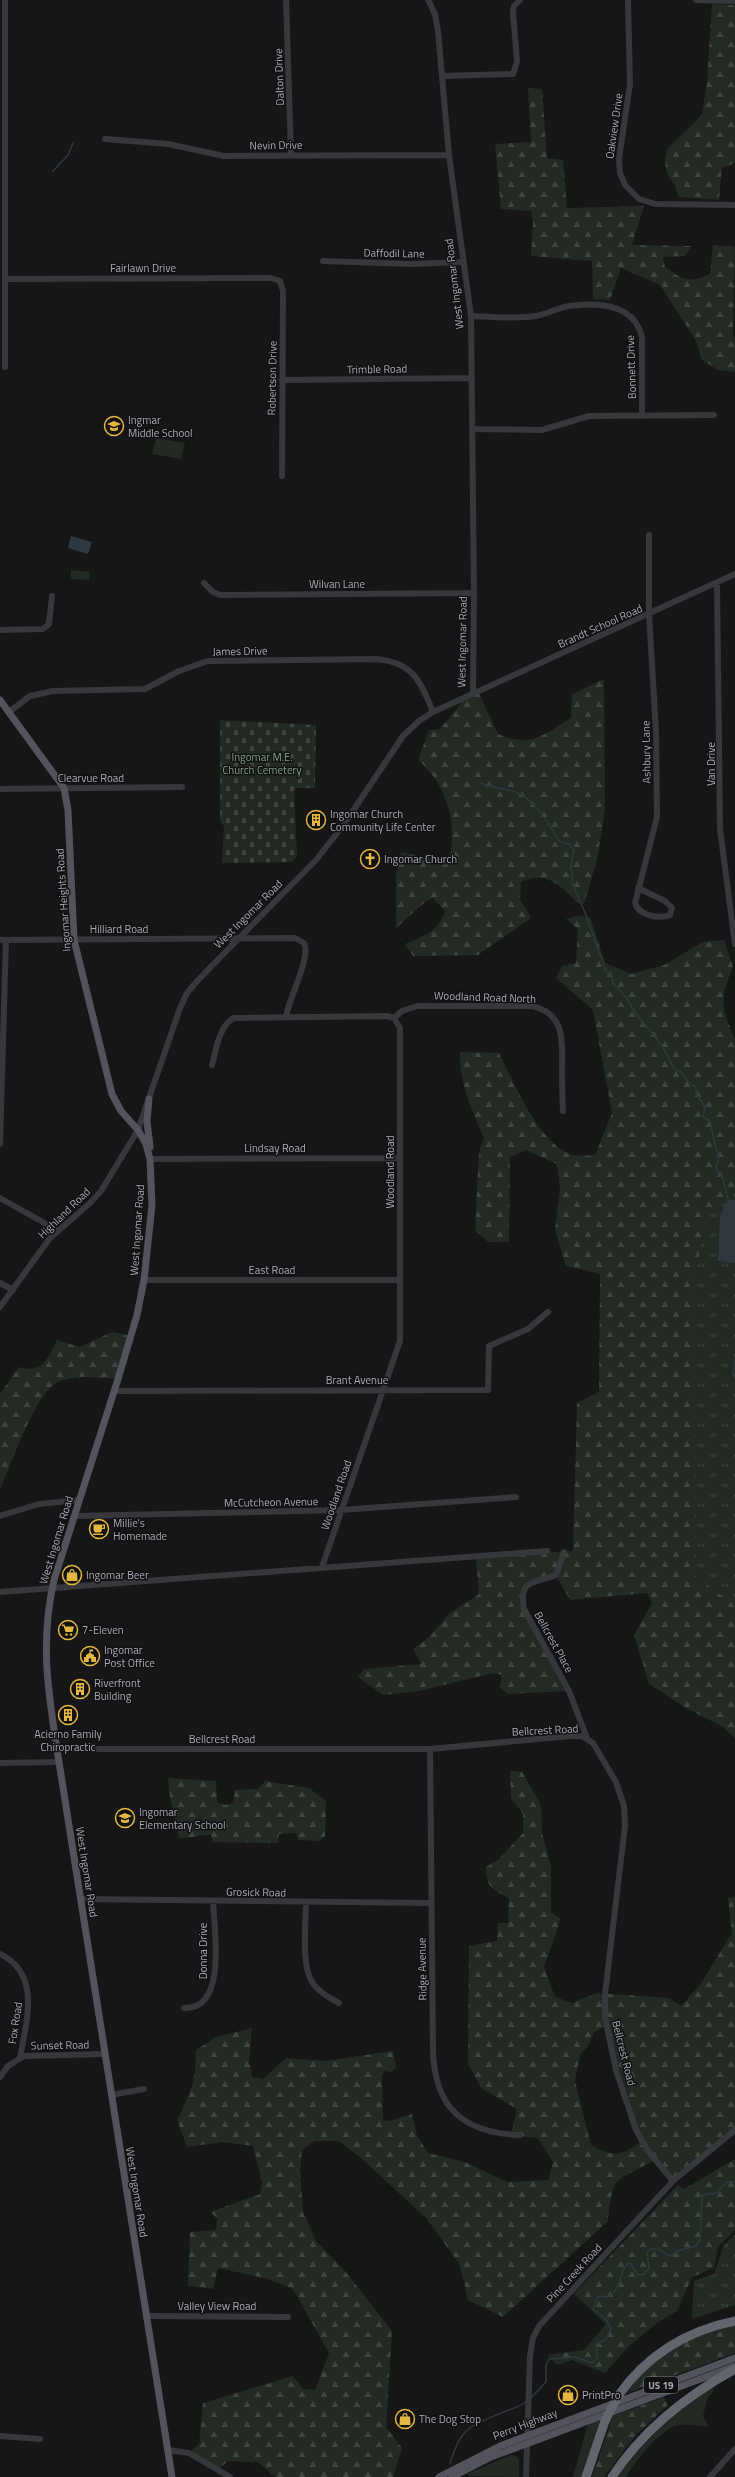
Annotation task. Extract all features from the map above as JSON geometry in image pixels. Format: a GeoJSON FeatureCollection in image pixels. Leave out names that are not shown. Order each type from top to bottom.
{"type":"FeatureCollection","features":[{"type":"Feature","properties":{"kind":"highway"},"geometry":{"type":"LineString","coordinates":[[586,2477],[605,2421],[618,2396],[642,2367],[665,2348],[696,2332],[735,2321]]}},
{"type":"Feature","properties":{"kind":"highway"},"geometry":{"type":"LineString","coordinates":[[612,2477],[637,2445],[667,2415],[700,2390],[735,2369]]}},
{"type":"Feature","properties":{"kind":"main road","name":"Ingomar Heights Road"},"geometry":{"type":"LineString","coordinates":[[0,700],[64,788],[68,810],[74,940],[112,1094],[121,1111],[138,1130]]}},
{"type":"Feature","properties":{"kind":"main road"},"geometry":{"type":"LineString","coordinates":[[149,1098],[147,1121],[150,1159]]}},
{"type":"Feature","properties":{"kind":"main road","name":"West Ingomar Road"},"geometry":{"type":"LineString","coordinates":[[138,1130],[146,1144],[150,1159],[152,1198],[144,1280],[137,1315],[52,1589],[47,1612],[45,1648],[59,1762],[172,2477]]}},
{"type":"Feature","properties":{"kind":"main road","name":"Perry Highway"},"geometry":{"type":"LineString","coordinates":[[439,2477],[477,2455],[735,2358]]}},
{"type":"Feature","properties":{"kind":"main road","name":"Perry Highway"},"geometry":{"type":"LineString","coordinates":[[452,2477],[480,2462],[735,2366]]}},
{"type":"Feature","properties":{"kind":"street"},"geometry":{"type":"LineString","coordinates":[[5,0],[2,192],[6,279],[5,367]]}},
{"type":"Feature","properties":{"kind":"street","name":"Dalton Drive"},"geometry":{"type":"LineString","coordinates":[[286,0],[292,154]]}},
{"type":"Feature","properties":{"kind":"street","name":"West Ingomar Road"},"geometry":{"type":"LineString","coordinates":[[138,1130],[180,1008],[187,993],[238,938],[316,860],[342,827],[403,736],[418,721],[433,712],[473,694],[474,593],[471,316],[449,155],[437,24],[433,8],[428,0]]}},
{"type":"Feature","properties":{"kind":"street"},"geometry":{"type":"LineString","coordinates":[[442,76],[513,74],[517,62],[513,12],[519,0]]}},
{"type":"Feature","properties":{"kind":"street","name":"Oakview Drive"},"geometry":{"type":"LineString","coordinates":[[628,0],[630,84],[619,159],[620,173],[625,186],[639,199],[655,204],[735,205]]}},
{"type":"Feature","properties":{"kind":"street"},"geometry":{"type":"LineString","coordinates":[[696,0],[735,1]]}},
{"type":"Feature","properties":{"kind":"street","name":"Nevin Drive"},"geometry":{"type":"LineString","coordinates":[[105,139],[113,142],[168,144],[224,156],[292,154],[449,155]]}},
{"type":"Feature","properties":{"kind":"street","name":"Daffodil Lane"},"geometry":{"type":"LineString","coordinates":[[323,261],[411,264],[463,262]]}},
{"type":"Feature","properties":{"kind":"street","name":"Fairlawn Drive"},"geometry":{"type":"LineString","coordinates":[[6,279],[271,278],[280,281]]}},
{"type":"Feature","properties":{"kind":"street","name":"Robertson Drive"},"geometry":{"type":"LineString","coordinates":[[280,281],[283,291],[282,476]]}},
{"type":"Feature","properties":{"kind":"street","name":"Bonnett Drive"},"geometry":{"type":"LineString","coordinates":[[471,316],[530,316],[578,306],[613,306],[626,311],[638,324],[642,337],[642,416]]}},
{"type":"Feature","properties":{"kind":"street","name":"Trimble Road"},"geometry":{"type":"LineString","coordinates":[[282,380],[472,378]]}},
{"type":"Feature","properties":{"kind":"street"},"geometry":{"type":"LineString","coordinates":[[473,430],[542,430],[589,416],[714,415]]}},
{"type":"Feature","properties":{"kind":"street","name":"Ashbury Lane"},"geometry":{"type":"LineString","coordinates":[[638,888],[665,901],[673,911],[665,917],[643,913],[635,903],[638,888],[657,817],[656,732],[649,614],[649,535]]}},
{"type":"Feature","properties":{"kind":"street","name":"Brandt School Road"},"geometry":{"type":"LineString","coordinates":[[473,694],[735,574]]}},
{"type":"Feature","properties":{"kind":"street","name":"Wilvan Lane"},"geometry":{"type":"LineString","coordinates":[[204,583],[213,592],[220,595],[474,593]]}},
{"type":"Feature","properties":{"kind":"street","name":"Van Drive"},"geometry":{"type":"LineString","coordinates":[[717,583],[720,829],[735,944]]}},
{"type":"Feature","properties":{"kind":"street"},"geometry":{"type":"LineString","coordinates":[[0,630],[43,629],[49,624],[52,596]]}},
{"type":"Feature","properties":{"kind":"street","name":"James Drive"},"geometry":{"type":"LineString","coordinates":[[9,712],[30,696],[53,690],[145,689],[179,671],[208,661],[374,659],[397,662],[407,669],[420,684],[433,712]]}},
{"type":"Feature","properties":{"kind":"street","name":"Clearvue Road"},"geometry":{"type":"LineString","coordinates":[[0,789],[182,787]]}},
{"type":"Feature","properties":{"kind":"street"},"geometry":{"type":"LineString","coordinates":[[238,938],[295,938],[306,946],[304,960],[289,999],[286,1017]]}},
{"type":"Feature","properties":{"kind":"street","name":"Hilliard Road"},"geometry":{"type":"LineString","coordinates":[[3,940],[238,938]]}},
{"type":"Feature","properties":{"kind":"street"},"geometry":{"type":"LineString","coordinates":[[0,1144],[3,940]]}},
{"type":"Feature","properties":{"kind":"street","name":"Woodland Road North"},"geometry":{"type":"LineString","coordinates":[[394,1018],[402,1011],[417,1006],[532,1006],[545,1010],[556,1020],[562,1033],[562,1111]]}},
{"type":"Feature","properties":{"kind":"street"},"geometry":{"type":"LineString","coordinates":[[212,1065],[223,1030],[229,1021],[236,1018],[265,1019],[286,1017],[387,1016],[394,1018]]}},
{"type":"Feature","properties":{"kind":"street","name":"Woodland Road"},"geometry":{"type":"LineString","coordinates":[[322,1567],[400,1341],[400,1028],[394,1018]]}},
{"type":"Feature","properties":{"kind":"street","name":"Highland Road"},"geometry":{"type":"LineString","coordinates":[[0,1307],[57,1230],[90,1203],[101,1191],[138,1130]]}},
{"type":"Feature","properties":{"kind":"street","name":"Lindsay Road"},"geometry":{"type":"LineString","coordinates":[[150,1159],[400,1158]]}},
{"type":"Feature","properties":{"kind":"street"},"geometry":{"type":"LineString","coordinates":[[0,1198],[57,1230]]}},
{"type":"Feature","properties":{"kind":"street","name":"East Road"},"geometry":{"type":"LineString","coordinates":[[144,1280],[400,1280]]}},
{"type":"Feature","properties":{"kind":"street"},"geometry":{"type":"LineString","coordinates":[[0,1283],[13,1290]]}},
{"type":"Feature","properties":{"kind":"street","name":"Brant Avenue"},"geometry":{"type":"LineString","coordinates":[[114,1391],[488,1390],[489,1346],[528,1329],[548,1312]]}},
{"type":"Feature","properties":{"kind":"street","name":"McCutcheon Avenue"},"geometry":{"type":"LineString","coordinates":[[74,1516],[341,1510],[516,1497]]}},
{"type":"Feature","properties":{"kind":"street"},"geometry":{"type":"LineString","coordinates":[[0,1516],[39,1504],[80,1500]]}},
{"type":"Feature","properties":{"kind":"street"},"geometry":{"type":"LineString","coordinates":[[0,1592],[547,1551]]}},
{"type":"Feature","properties":{"kind":"street","name":"Bellcrest Place"},"geometry":{"type":"LineString","coordinates":[[564,1552],[556,1575],[524,1587],[522,1594],[524,1609],[569,1691],[587,1738]]}},
{"type":"Feature","properties":{"kind":"street","name":"Bellcrest Road"},"geometry":{"type":"LineString","coordinates":[[57,1748],[430,1749],[571,1736],[587,1738],[600,1753],[616,1782],[625,1814],[611,1954],[605,1994],[606,2026],[616,2070],[636,2130],[648,2151],[673,2181]]}},
{"type":"Feature","properties":{"kind":"street","name":"Ridge Avenue"},"geometry":{"type":"LineString","coordinates":[[430,1749],[432,2051],[436,2084],[448,2104],[467,2122],[495,2133],[520,2135]]}},
{"type":"Feature","properties":{"kind":"street"},"geometry":{"type":"LineString","coordinates":[[0,1763],[59,1762]]}},
{"type":"Feature","properties":{"kind":"street","name":"Grosick Road"},"geometry":{"type":"LineString","coordinates":[[80,1899],[431,1903]]}},
{"type":"Feature","properties":{"kind":"street","name":"Donna Drive"},"geometry":{"type":"LineString","coordinates":[[184,2008],[202,2002],[213,1986],[215,1968],[213,1901]]}},
{"type":"Feature","properties":{"kind":"street"},"geometry":{"type":"LineString","coordinates":[[306,1902],[306,1957],[309,1977],[320,1991],[339,2003]]}},
{"type":"Feature","properties":{"kind":"street","name":"Fox Road"},"geometry":{"type":"LineString","coordinates":[[0,1954],[18,1969],[28,1990],[29,2007],[20,2058]]}},
{"type":"Feature","properties":{"kind":"street","name":"Sunset Road"},"geometry":{"type":"LineString","coordinates":[[0,2077],[8,2066],[20,2058],[104,2054]]}},
{"type":"Feature","properties":{"kind":"street"},"geometry":{"type":"LineString","coordinates":[[111,2096],[144,2089]]}},
{"type":"Feature","properties":{"kind":"street","name":"Pine Creek Road"},"geometry":{"type":"LineString","coordinates":[[526,2477],[528,2388],[532,2342],[542,2322],[673,2181],[735,2130]]}},
{"type":"Feature","properties":{"kind":"street","name":"Valley View Road"},"geometry":{"type":"LineString","coordinates":[[146,2316],[288,2317]]}},
{"type":"Feature","properties":{"kind":"street"},"geometry":{"type":"LineString","coordinates":[[0,2436],[40,2438]]}},
{"type":"Feature","properties":{"kind":"street"},"geometry":{"type":"LineString","coordinates":[[710,2477],[735,2448]]}},
{"type":"Feature","properties":{"kind":"street"},"geometry":{"type":"LineString","coordinates":[[168,2450],[189,2453],[230,2477]]}},
{"type":"Feature","properties":{"kind":"green space"},"geometry":{"type":"Polygon","coordinates":[[[712,4],[735,5],[735,163],[722,168],[719,200],[679,197],[675,186],[667,174],[665,161],[667,149],[702,115],[707,82],[712,4]]]}},
{"type":"Feature","properties":{"kind":"green space"},"geometry":{"type":"Polygon","coordinates":[[[528,88],[542,89],[547,158],[563,160],[567,208],[644,206],[632,245],[692,246],[685,256],[663,257],[665,267],[681,278],[691,280],[710,274],[713,245],[735,247],[733,335],[735,338],[735,372],[718,370],[702,360],[696,341],[660,285],[621,268],[610,300],[593,299],[592,261],[531,256],[533,223],[531,211],[501,209],[495,144],[531,142],[528,88]]]}},
{"type":"Feature","properties":{"kind":"green space"},"geometry":{"type":"Polygon","coordinates":[[[156,438],[185,443],[181,459],[152,454],[156,438]]]}},
{"type":"Feature","properties":{"kind":"green space"},"geometry":{"type":"Polygon","coordinates":[[[71,570],[90,572],[89,580],[71,579],[71,570]]]}},
{"type":"Feature","properties":{"kind":"green space"},"geometry":{"type":"Polygon","coordinates":[[[604,679],[605,809],[597,860],[584,904],[578,903],[559,886],[546,879],[530,879],[521,882],[520,899],[531,918],[478,955],[413,956],[405,944],[424,936],[434,929],[445,911],[433,898],[425,902],[396,928],[396,876],[401,852],[423,857],[448,857],[452,845],[450,814],[444,794],[433,776],[418,760],[429,730],[440,729],[460,705],[463,698],[478,691],[498,734],[519,740],[536,738],[553,730],[571,718],[572,694],[604,679]]]}},
{"type":"Feature","properties":{"kind":"green space","name":"Ingomar M.E. Church Cemetery"},"geometry":{"type":"Polygon","coordinates":[[[220,720],[316,725],[315,788],[297,788],[294,790],[297,856],[292,862],[222,863],[224,827],[220,820],[220,720]]]}},
{"type":"Feature","properties":{"kind":"green space"},"geometry":{"type":"Polygon","coordinates":[[[577,916],[590,917],[605,963],[631,974],[664,965],[703,942],[724,940],[733,967],[725,988],[724,1003],[727,1019],[735,1039],[735,1738],[723,1727],[686,1708],[649,1684],[634,1635],[652,1603],[647,1593],[570,1600],[556,1576],[524,1587],[524,1609],[569,1691],[508,1694],[500,1688],[502,1675],[493,1673],[419,1691],[383,1695],[358,1677],[364,1669],[421,1664],[413,1649],[427,1639],[450,1613],[479,1594],[476,1556],[573,1551],[577,1403],[599,1392],[600,1274],[566,1266],[555,1230],[560,1190],[557,1164],[526,1150],[510,1157],[509,1242],[488,1242],[475,1230],[479,1152],[484,1138],[467,1096],[460,1063],[460,1052],[499,1053],[526,1106],[542,1131],[552,1142],[570,1154],[582,1156],[595,1155],[612,1113],[593,1010],[556,978],[562,966],[576,963],[578,929],[566,919],[577,916]]]}},
{"type":"Feature","properties":{"kind":"green space"},"geometry":{"type":"Polygon","coordinates":[[[735,1191],[735,1605],[696,1577],[695,1278],[707,1212],[735,1191]]]}},
{"type":"Feature","properties":{"kind":"green space"},"geometry":{"type":"Polygon","coordinates":[[[112,1332],[131,1336],[118,1379],[84,1377],[66,1379],[52,1386],[37,1406],[30,1419],[0,1489],[0,1394],[19,1367],[27,1369],[39,1367],[47,1359],[57,1340],[80,1347],[112,1332]]]}},
{"type":"Feature","properties":{"kind":"green space"},"geometry":{"type":"Polygon","coordinates":[[[510,1771],[522,1772],[541,1805],[542,1833],[551,1866],[551,1912],[561,1919],[544,1967],[555,1997],[572,2003],[597,1993],[669,1998],[681,2006],[700,1985],[732,1933],[728,1898],[735,1897],[735,2130],[673,2181],[655,2159],[619,2180],[612,2193],[608,2221],[503,2317],[468,2300],[460,2265],[426,2218],[361,2158],[338,2141],[314,2141],[302,2150],[300,2172],[303,2212],[316,2241],[345,2271],[392,2331],[386,2427],[402,2448],[393,2477],[275,2477],[258,2462],[228,2461],[218,2470],[189,2453],[199,2444],[203,2403],[293,2376],[303,2389],[315,2390],[329,2353],[293,2289],[268,2279],[218,2268],[213,2289],[188,2286],[190,2232],[216,2230],[217,2218],[210,2212],[260,2194],[262,2182],[253,2146],[223,2142],[187,2147],[177,2120],[192,2086],[195,2070],[196,2050],[216,2037],[252,2028],[249,2060],[252,2077],[263,2079],[286,2058],[325,2061],[393,2051],[396,2067],[392,2072],[385,2071],[382,2075],[383,2120],[389,2121],[412,2114],[417,2136],[428,2153],[465,2162],[507,2182],[548,2180],[553,2162],[538,2138],[511,2135],[517,2109],[481,2088],[468,2063],[469,1946],[497,1941],[498,1923],[508,1923],[509,1898],[491,1887],[487,1879],[486,1867],[498,1860],[523,1833],[523,1814],[511,1798],[510,1771]],[[606,2026],[594,2032],[588,2046],[580,2055],[575,2081],[591,2145],[606,2152],[617,2154],[628,2150],[642,2141],[606,2026]]]}},
{"type":"Feature","properties":{"kind":"green space"},"geometry":{"type":"Polygon","coordinates":[[[168,1778],[216,1781],[217,1802],[225,1805],[233,1803],[235,1790],[258,1789],[265,1781],[309,1788],[326,1801],[325,1836],[319,1841],[298,1840],[296,1833],[279,1834],[278,1843],[213,1842],[211,1835],[179,1838],[170,1798],[168,1778]]]}},
{"type":"Feature","properties":{"kind":"green space"},"geometry":{"type":"Polygon","coordinates":[[[735,2159],[735,2230],[718,2247],[714,2268],[692,2277],[677,2311],[657,2323],[629,2346],[605,2373],[572,2360],[558,2365],[547,2355],[584,2350],[606,2324],[574,2294],[678,2185],[684,2189],[735,2159]]]}},
{"type":"Feature","properties":{"kind":"green space"},"geometry":{"type":"Polygon","coordinates":[[[735,2235],[735,2305],[692,2319],[694,2281],[714,2274],[724,2245],[735,2235]]]}},
{"type":"Feature","properties":{"kind":"green space"},"geometry":{"type":"Polygon","coordinates":[[[735,2325],[735,2353],[627,2393],[636,2379],[647,2367],[674,2348],[719,2329],[735,2325]]]}},
{"type":"Feature","properties":{"kind":"green space"},"geometry":{"type":"Polygon","coordinates":[[[712,2387],[714,2392],[708,2397],[703,2416],[709,2427],[685,2425],[672,2427],[659,2436],[646,2449],[626,2477],[618,2477],[649,2439],[685,2407],[712,2387]]]}},
{"type":"Feature","properties":{"kind":"green space"},"geometry":{"type":"Polygon","coordinates":[[[664,2397],[668,2405],[636,2435],[604,2477],[592,2477],[613,2416],[664,2397]]]}},
{"type":"Feature","properties":{"kind":"green space"},"geometry":{"type":"Polygon","coordinates":[[[601,2416],[605,2421],[586,2477],[573,2477],[589,2420],[601,2416]]]}},
{"type":"Feature","properties":{"kind":"green space"},"geometry":{"type":"Polygon","coordinates":[[[511,2455],[516,2456],[519,2460],[519,2477],[468,2476],[467,2474],[511,2455]]]}},
{"type":"Feature","properties":{"kind":"shaded area"},"geometry":{"type":"Polygon","coordinates":[[[71,536],[92,542],[88,554],[68,548],[71,536]]]}},
{"type":"Feature","properties":{"kind":"shaded area"},"geometry":{"type":"Polygon","coordinates":[[[728,1200],[735,1200],[735,1263],[718,1261],[720,1215],[728,1200]]]}},
{"type":"Feature","properties":{"kind":"waterway"},"geometry":{"type":"LineString","coordinates":[[53,171],[68,155],[73,143]]}},
{"type":"Feature","properties":{"kind":"waterway"},"geometry":{"type":"LineString","coordinates":[[481,783],[506,789],[526,798],[543,815],[560,842],[569,844],[574,850],[571,866],[573,885],[586,915],[606,971],[611,975],[613,983],[626,997],[636,1014],[661,1044],[675,1070],[681,1072],[688,1082],[696,1087],[696,1093],[705,1107],[703,1117],[710,1121],[719,1156],[716,1168],[723,1179],[728,1200]]}},
{"type":"Feature","properties":{"kind":"waterway"},"geometry":{"type":"LineString","coordinates":[[735,1360],[733,1374],[735,1378]]}},
{"type":"Feature","properties":{"kind":"waterway"},"geometry":{"type":"LineString","coordinates":[[531,2398],[546,2382],[546,2365],[549,2359],[575,2357],[592,2363],[597,2358],[596,2344],[605,2340],[611,2330],[607,2320],[593,2309],[598,2296],[607,2297],[617,2288],[626,2265],[630,2263],[638,2275],[644,2274],[649,2268],[647,2252],[651,2249],[658,2249],[670,2256],[680,2250],[696,2246],[700,2240],[702,2195],[716,2193],[727,2182],[735,2182]]}},
{"type":"Feature","properties":{"kind":"waterway"},"geometry":{"type":"LineString","coordinates":[[450,2464],[458,2441],[469,2428],[526,2402]]}},
{"type":"Feature","properties":{"kind":"place","name":"Ingmar Middle School"},"geometry":{"type":"Point","coordinates":[114,426]}},
{"type":"Feature","properties":{"kind":"place","name":"Ingomar Church Community Life Center"},"geometry":{"type":"Point","coordinates":[316,820]}},
{"type":"Feature","properties":{"kind":"place","name":"Ingomar Church"},"geometry":{"type":"Point","coordinates":[370,859]}},
{"type":"Feature","properties":{"kind":"place","name":"Millie's Homemade"},"geometry":{"type":"Point","coordinates":[99,1529]}},
{"type":"Feature","properties":{"kind":"place","name":"Ingomar Beer"},"geometry":{"type":"Point","coordinates":[72,1575]}},
{"type":"Feature","properties":{"kind":"place","name":"7-Eleven"},"geometry":{"type":"Point","coordinates":[68,1630]}},
{"type":"Feature","properties":{"kind":"place","name":"Ingomar Post Office"},"geometry":{"type":"Point","coordinates":[90,1656]}},
{"type":"Feature","properties":{"kind":"place","name":"Riverfront Building"},"geometry":{"type":"Point","coordinates":[80,1689]}},
{"type":"Feature","properties":{"kind":"place","name":"Acierno Family Chiropractic"},"geometry":{"type":"Point","coordinates":[68,1715]}},
{"type":"Feature","properties":{"kind":"place","name":"Ingomar Elementary School"},"geometry":{"type":"Point","coordinates":[125,1818]}},
{"type":"Feature","properties":{"kind":"place","name":"PrintPro"},"geometry":{"type":"Point","coordinates":[568,2395]}},
{"type":"Feature","properties":{"kind":"place","name":"The Dog Stop"},"geometry":{"type":"Point","coordinates":[405,2419]}}]}
